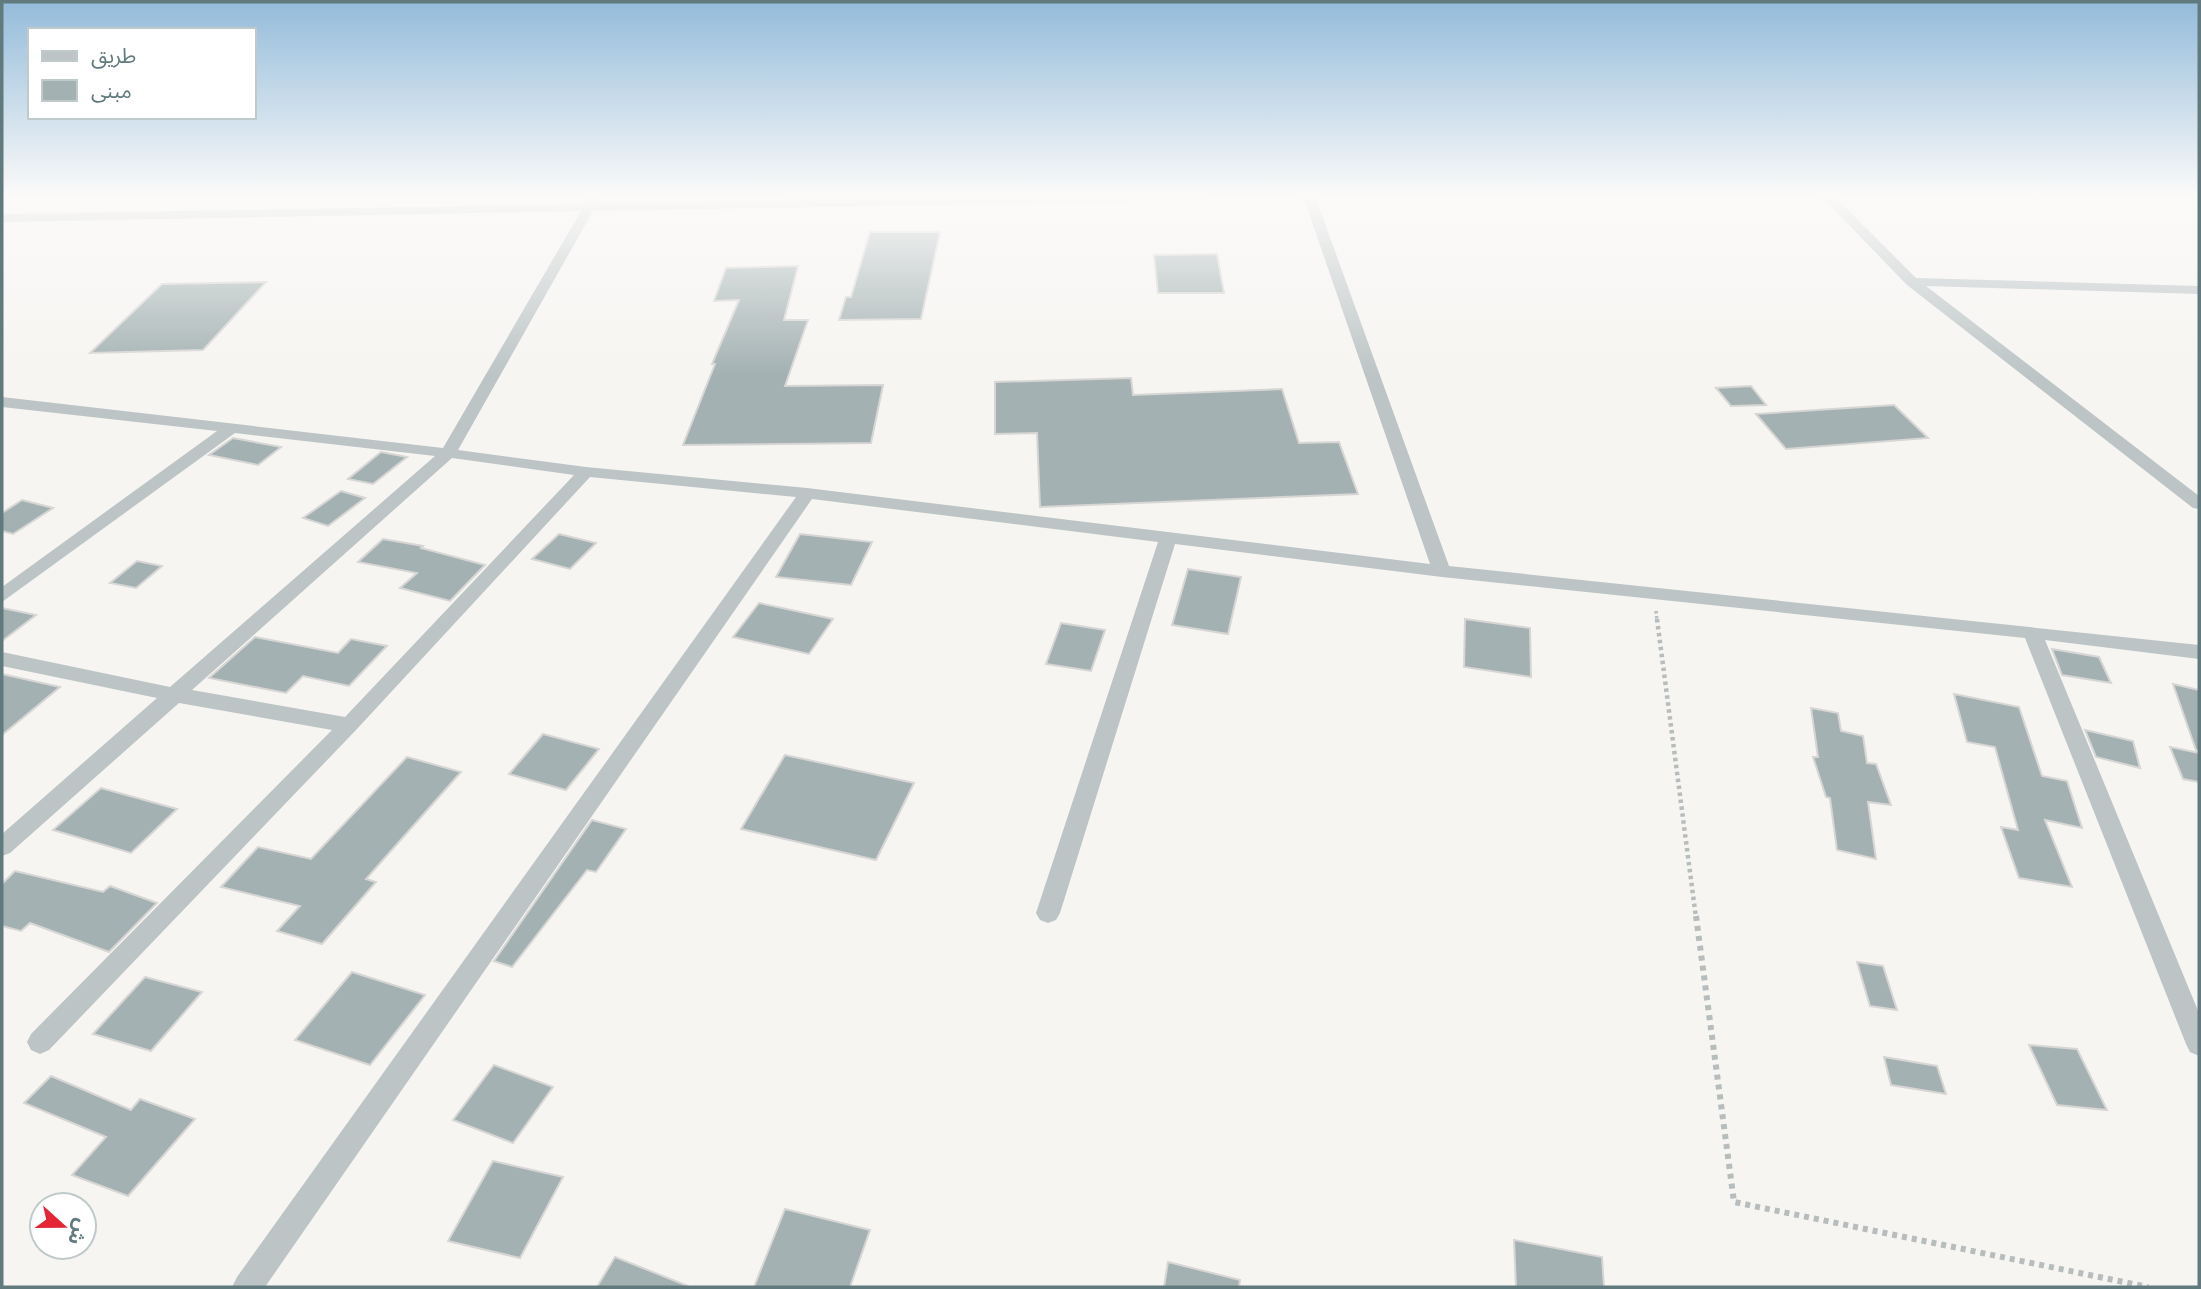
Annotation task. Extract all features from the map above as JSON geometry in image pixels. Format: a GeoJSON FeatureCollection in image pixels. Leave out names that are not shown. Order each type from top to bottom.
{"type":"FeatureCollection","features":[{"type":"Feature","properties":{"kind":"street"},"geometry":{"type":"LineString","coordinates":[[2,847],[172,694],[449,453],[561,256]]}},
{"type":"Feature","properties":{"kind":"street"},"geometry":{"type":"LineString","coordinates":[[1330,256],[1442,571]]}},
{"type":"Feature","properties":{"kind":"street"},"geometry":{"type":"LineString","coordinates":[[1887,256],[1913,282],[2199,504]]}},
{"type":"Feature","properties":{"kind":"street"},"geometry":{"type":"LineString","coordinates":[[1913,282],[2199,290]]}},
{"type":"Feature","properties":{"kind":"street"},"geometry":{"type":"LineString","coordinates":[[2,402],[449,453],[586,472],[807,493],[1442,571],[2032,632],[2199,652]]}},
{"type":"Feature","properties":{"kind":"street"},"geometry":{"type":"LineString","coordinates":[[2,596],[232,428]]}},
{"type":"Feature","properties":{"kind":"street"},"geometry":{"type":"LineString","coordinates":[[40,1041],[349,725],[586,472]]}},
{"type":"Feature","properties":{"kind":"street"},"geometry":{"type":"LineString","coordinates":[[247,1287],[807,493]]}},
{"type":"Feature","properties":{"kind":"street"},"geometry":{"type":"LineString","coordinates":[[1048,913],[1168,539]]}},
{"type":"Feature","properties":{"kind":"street"},"geometry":{"type":"LineString","coordinates":[[2032,632],[2199,1044]]}},
{"type":"Feature","properties":{"kind":"street"},"geometry":{"type":"LineString","coordinates":[[2,659],[172,694],[349,725]]}},
{"type":"Feature","properties":{"kind":"path"},"geometry":{"type":"LineString","coordinates":[[1654,593],[1734,1202],[2148,1287]]}},
{"type":"Feature","properties":{"kind":"building"},"geometry":{"type":"Polygon","coordinates":[[[863,256],[935,256],[921,319],[839,320],[846,297],[851,297],[863,256]]]}},
{"type":"Feature","properties":{"kind":"building"},"geometry":{"type":"Polygon","coordinates":[[[1154,256],[1217,256],[1224,293],[1158,293],[1154,256]]]}},
{"type":"Feature","properties":{"kind":"building"},"geometry":{"type":"Polygon","coordinates":[[[798,266],[784,320],[808,320],[785,386],[883,385],[871,443],[683,445],[715,364],[712,364],[739,300],[714,301],[726,268],[798,266]]]}},
{"type":"Feature","properties":{"kind":"building"},"geometry":{"type":"Polygon","coordinates":[[[266,282],[203,350],[90,353],[162,284],[266,282]]]}},
{"type":"Feature","properties":{"kind":"building"},"geometry":{"type":"Polygon","coordinates":[[[1131,378],[1133,395],[1282,389],[1299,443],[1339,442],[1358,494],[1040,507],[1037,433],[995,434],[995,382],[1131,378]]]}},
{"type":"Feature","properties":{"kind":"building"},"geometry":{"type":"Polygon","coordinates":[[[1751,386],[1766,405],[1731,406],[1716,388],[1751,386]]]}},
{"type":"Feature","properties":{"kind":"building"},"geometry":{"type":"Polygon","coordinates":[[[1894,405],[1928,438],[1786,449],[1756,414],[1894,405]]]}},
{"type":"Feature","properties":{"kind":"building"},"geometry":{"type":"Polygon","coordinates":[[[233,438],[281,447],[258,465],[209,455],[233,438]]]}},
{"type":"Feature","properties":{"kind":"building"},"geometry":{"type":"Polygon","coordinates":[[[381,452],[407,457],[373,484],[348,479],[381,452]]]}},
{"type":"Feature","properties":{"kind":"building"},"geometry":{"type":"Polygon","coordinates":[[[341,491],[365,498],[328,526],[303,518],[341,491]]]}},
{"type":"Feature","properties":{"kind":"building"},"geometry":{"type":"Polygon","coordinates":[[[22,500],[53,508],[13,534],[2,531],[2,513],[22,500]]]}},
{"type":"Feature","properties":{"kind":"building"},"geometry":{"type":"Polygon","coordinates":[[[559,534],[596,543],[570,569],[532,559],[559,534]]]}},
{"type":"Feature","properties":{"kind":"building"},"geometry":{"type":"Polygon","coordinates":[[[800,534],[872,542],[851,585],[776,577],[800,534]]]}},
{"type":"Feature","properties":{"kind":"building"},"geometry":{"type":"Polygon","coordinates":[[[383,539],[423,546],[421,548],[485,565],[450,601],[400,588],[417,573],[358,562],[383,539]]]}},
{"type":"Feature","properties":{"kind":"building"},"geometry":{"type":"Polygon","coordinates":[[[137,561],[162,566],[136,588],[110,583],[137,561]]]}},
{"type":"Feature","properties":{"kind":"building"},"geometry":{"type":"Polygon","coordinates":[[[1188,569],[1241,577],[1228,634],[1172,625],[1188,569]]]}},
{"type":"Feature","properties":{"kind":"building"},"geometry":{"type":"Polygon","coordinates":[[[759,603],[833,619],[809,654],[733,637],[759,603]]]}},
{"type":"Feature","properties":{"kind":"building"},"geometry":{"type":"Polygon","coordinates":[[[2,608],[36,615],[2,641],[2,608]]]}},
{"type":"Feature","properties":{"kind":"building"},"geometry":{"type":"Polygon","coordinates":[[[1465,619],[1530,628],[1531,677],[1464,667],[1465,619]]]}},
{"type":"Feature","properties":{"kind":"building"},"geometry":{"type":"Polygon","coordinates":[[[1061,623],[1105,630],[1091,671],[1046,664],[1061,623]]]}},
{"type":"Feature","properties":{"kind":"building"},"geometry":{"type":"Polygon","coordinates":[[[255,637],[338,653],[351,639],[387,646],[349,686],[303,676],[286,693],[209,678],[255,637]]]}},
{"type":"Feature","properties":{"kind":"building"},"geometry":{"type":"Polygon","coordinates":[[[2052,649],[2099,657],[2111,683],[2062,675],[2052,649]]]}},
{"type":"Feature","properties":{"kind":"building"},"geometry":{"type":"Polygon","coordinates":[[[2,674],[60,687],[2,735],[2,674]]]}},
{"type":"Feature","properties":{"kind":"building"},"geometry":{"type":"Polygon","coordinates":[[[2173,684],[2199,690],[2199,750],[2196,750],[2173,684]]]}},
{"type":"Feature","properties":{"kind":"building"},"geometry":{"type":"Polygon","coordinates":[[[1954,694],[2019,707],[2042,776],[2067,781],[2082,828],[2045,820],[2072,887],[2019,878],[2001,827],[2018,830],[1995,747],[1967,742],[1954,694]]]}},
{"type":"Feature","properties":{"kind":"building"},"geometry":{"type":"Polygon","coordinates":[[[1811,708],[1838,713],[1841,731],[1863,736],[1867,763],[1876,764],[1891,805],[1868,802],[1876,859],[1837,850],[1830,798],[1826,797],[1813,757],[1818,757],[1811,708]]]}},
{"type":"Feature","properties":{"kind":"building"},"geometry":{"type":"Polygon","coordinates":[[[2085,730],[2133,741],[2140,768],[2096,757],[2085,730]]]}},
{"type":"Feature","properties":{"kind":"building"},"geometry":{"type":"Polygon","coordinates":[[[543,734],[599,749],[566,790],[509,774],[543,734]]]}},
{"type":"Feature","properties":{"kind":"building"},"geometry":{"type":"Polygon","coordinates":[[[2170,747],[2199,753],[2199,782],[2183,779],[2170,747]]]}},
{"type":"Feature","properties":{"kind":"building"},"geometry":{"type":"Polygon","coordinates":[[[785,755],[914,783],[876,860],[741,829],[785,755]]]}},
{"type":"Feature","properties":{"kind":"building"},"geometry":{"type":"Polygon","coordinates":[[[407,757],[461,772],[366,879],[376,882],[322,944],[277,931],[300,906],[221,887],[258,847],[311,859],[407,757]]]}},
{"type":"Feature","properties":{"kind":"building"},"geometry":{"type":"Polygon","coordinates":[[[101,788],[177,809],[131,853],[53,830],[101,788]]]}},
{"type":"Feature","properties":{"kind":"building"},"geometry":{"type":"Polygon","coordinates":[[[592,820],[626,829],[596,872],[587,870],[512,967],[494,961],[592,820]]]}},
{"type":"Feature","properties":{"kind":"building"},"geometry":{"type":"Polygon","coordinates":[[[15,871],[103,892],[110,886],[157,903],[109,952],[30,923],[21,931],[2,926],[2,884],[15,871]]]}},
{"type":"Feature","properties":{"kind":"building"},"geometry":{"type":"Polygon","coordinates":[[[1857,962],[1883,966],[1897,1010],[1870,1006],[1857,962]]]}},
{"type":"Feature","properties":{"kind":"building"},"geometry":{"type":"Polygon","coordinates":[[[352,972],[425,995],[370,1065],[295,1040],[352,972]]]}},
{"type":"Feature","properties":{"kind":"building"},"geometry":{"type":"Polygon","coordinates":[[[145,977],[202,992],[151,1051],[93,1034],[145,977]]]}},
{"type":"Feature","properties":{"kind":"building"},"geometry":{"type":"Polygon","coordinates":[[[2029,1045],[2077,1049],[2107,1110],[2057,1105],[2029,1045]]]}},
{"type":"Feature","properties":{"kind":"building"},"geometry":{"type":"Polygon","coordinates":[[[1884,1057],[1937,1066],[1946,1094],[1891,1085],[1884,1057]]]}},
{"type":"Feature","properties":{"kind":"building"},"geometry":{"type":"Polygon","coordinates":[[[494,1065],[553,1087],[513,1143],[453,1120],[494,1065]]]}},
{"type":"Feature","properties":{"kind":"building"},"geometry":{"type":"Polygon","coordinates":[[[51,1076],[131,1110],[140,1099],[195,1119],[128,1196],[72,1175],[106,1137],[24,1103],[51,1076]]]}},
{"type":"Feature","properties":{"kind":"building"},"geometry":{"type":"Polygon","coordinates":[[[493,1161],[563,1177],[520,1258],[448,1241],[493,1161]]]}},
{"type":"Feature","properties":{"kind":"building"},"geometry":{"type":"Polygon","coordinates":[[[785,1209],[870,1230],[850,1287],[754,1287],[785,1209]]]}},
{"type":"Feature","properties":{"kind":"building"},"geometry":{"type":"Polygon","coordinates":[[[1514,1240],[1602,1257],[1604,1287],[1516,1287],[1514,1240]]]}},
{"type":"Feature","properties":{"kind":"building"},"geometry":{"type":"Polygon","coordinates":[[[615,1257],[688,1286],[688,1287],[597,1287],[615,1257]]]}},
{"type":"Feature","properties":{"kind":"building"},"geometry":{"type":"Polygon","coordinates":[[[1168,1262],[1240,1280],[1239,1287],[1164,1287],[1168,1262]]]}}]}
